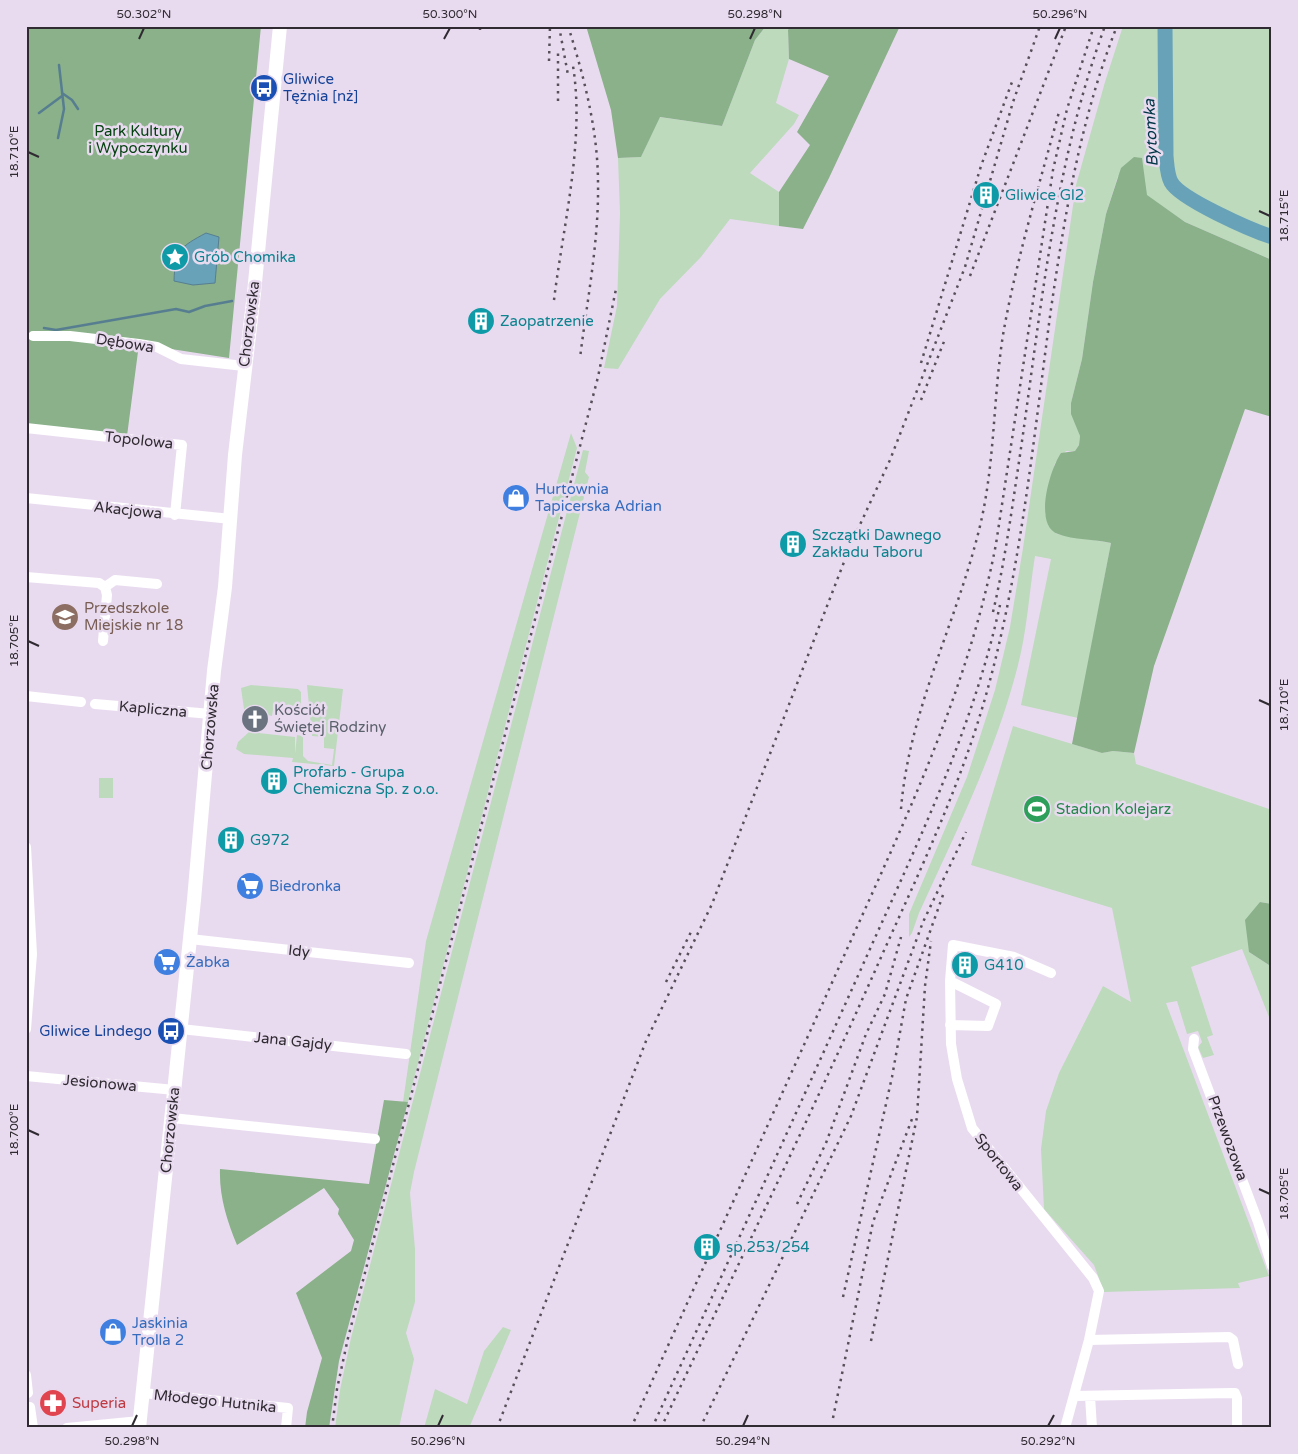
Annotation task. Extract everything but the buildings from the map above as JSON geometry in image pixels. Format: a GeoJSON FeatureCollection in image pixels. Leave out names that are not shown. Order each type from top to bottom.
{"type":"FeatureCollection","features":[{"type":"Feature","properties":{"kind":"main road","name":"Chorzowska"},"geometry":{"type":"LineString","coordinates":[[140,1424],[190,939],[244,366],[254,293],[280,26]]}},
{"type":"Feature","properties":{"kind":"street","name":"Dębowa"},"geometry":{"type":"LineString","coordinates":[[33,336],[70,336],[139,344],[158,347],[181,360],[244,366]]}},
{"type":"Feature","properties":{"kind":"street","name":"Topolowa"},"geometry":{"type":"LineString","coordinates":[[26,428],[182,445],[175,515]]}},
{"type":"Feature","properties":{"kind":"street","name":"Akacjowa"},"geometry":{"type":"LineString","coordinates":[[26,498],[175,515],[231,519]]}},
{"type":"Feature","properties":{"kind":"street"},"geometry":{"type":"LineString","coordinates":[[26,577],[99,583],[106,587]]}},
{"type":"Feature","properties":{"kind":"street"},"geometry":{"type":"LineString","coordinates":[[106,587],[115,580],[157,584]]}},
{"type":"Feature","properties":{"kind":"street"},"geometry":{"type":"LineString","coordinates":[[104,642],[106,587]]}},
{"type":"Feature","properties":{"kind":"street"},"geometry":{"type":"LineString","coordinates":[[26,696],[81,702]]}},
{"type":"Feature","properties":{"kind":"street","name":"Kapliczna"},"geometry":{"type":"LineString","coordinates":[[96,704],[210,714]]}},
{"type":"Feature","properties":{"kind":"street"},"geometry":{"type":"LineString","coordinates":[[26,847],[32,934],[26,1029]]}},
{"type":"Feature","properties":{"kind":"street","name":"Idy"},"geometry":{"type":"LineString","coordinates":[[190,939],[409,963]]}},
{"type":"Feature","properties":{"kind":"street","name":"Sportowa"},"geometry":{"type":"LineString","coordinates":[[1051,973],[1014,957],[953,945],[950,981],[950,1025],[957,1079],[972,1128],[1093,1278],[1098,1291],[1089,1340],[1065,1428]]}},
{"type":"Feature","properties":{"kind":"street"},"geometry":{"type":"LineString","coordinates":[[950,981],[996,1004],[988,1026],[950,1025]]}},
{"type":"Feature","properties":{"kind":"street","name":"Jana Gajdy"},"geometry":{"type":"LineString","coordinates":[[181,1029],[406,1054]]}},
{"type":"Feature","properties":{"kind":"street","name":"Przewozowa"},"geometry":{"type":"LineString","coordinates":[[1194,1039],[1193,1049],[1258,1222],[1272,1266]]}},
{"type":"Feature","properties":{"kind":"street","name":"Jesionowa"},"geometry":{"type":"LineString","coordinates":[[26,1076],[175,1090]]}},
{"type":"Feature","properties":{"kind":"street"},"geometry":{"type":"LineString","coordinates":[[172,1118],[375,1139]]}},
{"type":"Feature","properties":{"kind":"street"},"geometry":{"type":"LineString","coordinates":[[1089,1340],[1229,1337],[1233,1340],[1238,1364]]}},
{"type":"Feature","properties":{"kind":"street"},"geometry":{"type":"LineString","coordinates":[[26,1376],[28,1393]]}},
{"type":"Feature","properties":{"kind":"street"},"geometry":{"type":"LineString","coordinates":[[1074,1396],[1235,1393],[1237,1428]]}},
{"type":"Feature","properties":{"kind":"street","name":"Młodego Hutnika"},"geometry":{"type":"LineString","coordinates":[[143,1394],[288,1408],[286,1428]]}},
{"type":"Feature","properties":{"kind":"street"},"geometry":{"type":"LineString","coordinates":[[1090,1396],[1092,1428]]}},
{"type":"Feature","properties":{"kind":"street"},"geometry":{"type":"LineString","coordinates":[[30,1407],[33,1428]]}},
{"type":"Feature","properties":{"kind":"street"},"geometry":{"type":"LineString","coordinates":[[67,1428],[140,1424]]}},
{"type":"Feature","properties":{"kind":"green space","name":"Park Kultury i Wypoczynku"},"geometry":{"type":"Polygon","coordinates":[[[26,26],[261,26],[229,358],[139,344],[127,436],[26,425],[26,26]]]}},
{"type":"Feature","properties":{"kind":"green space"},"geometry":{"type":"Polygon","coordinates":[[[586,26],[766,26],[755,40],[722,126],[660,117],[641,157],[618,158],[611,110],[586,26]]]}},
{"type":"Feature","properties":{"kind":"green space"},"geometry":{"type":"Polygon","coordinates":[[[766,26],[790,26],[788,30],[789,59],[776,103],[799,115],[794,124],[750,173],[779,192],[779,226],[730,219],[701,257],[660,299],[618,369],[604,368],[617,306],[620,213],[618,158],[641,157],[659,117],[722,126],[755,40],[766,26]]]}},
{"type":"Feature","properties":{"kind":"green space"},"geometry":{"type":"Polygon","coordinates":[[[790,26],[900,26],[803,229],[779,226],[779,192],[810,145],[797,132],[829,76],[789,59],[788,30],[790,26]]]}},
{"type":"Feature","properties":{"kind":"green space"},"geometry":{"type":"Polygon","coordinates":[[[1123,26],[1272,26],[1272,260],[1185,222],[1118,176],[1106,214],[1093,282],[1082,359],[1071,403],[1080,436],[1079,445],[1075,451],[1066,451],[1055,463],[1045,514],[1057,534],[1111,543],[1078,718],[1021,705],[1051,559],[1035,556],[1023,641],[1008,701],[986,763],[909,937],[909,914],[967,777],[995,690],[1010,627],[1076,185],[1123,26]]]}},
{"type":"Feature","properties":{"kind":"green space"},"geometry":{"type":"Polygon","coordinates":[[[1134,157],[1142,158],[1147,195],[1185,222],[1272,260],[1272,417],[1245,409],[1154,666],[1134,753],[1113,751],[1102,753],[1072,744],[1111,543],[1058,534],[1050,529],[1046,520],[1045,509],[1052,471],[1061,453],[1075,451],[1079,445],[1080,436],[1071,414],[1071,403],[1082,359],[1093,282],[1106,214],[1121,168],[1134,157]]]}},
{"type":"Feature","properties":{"kind":"green space"},"geometry":{"type":"Polygon","coordinates":[[[571,433],[577,448],[408,1102],[403,1102],[426,941],[571,433]]]}},
{"type":"Feature","properties":{"kind":"green space"},"geometry":{"type":"Polygon","coordinates":[[[583,450],[589,451],[585,472],[589,477],[410,1193],[415,1249],[415,1302],[406,1333],[414,1359],[399,1428],[335,1428],[340,1390],[351,1338],[583,450]]]}},
{"type":"Feature","properties":{"kind":"green space"},"geometry":{"type":"Polygon","coordinates":[[[251,685],[298,689],[301,692],[301,706],[298,706],[297,713],[273,710],[272,716],[263,714],[263,709],[244,709],[241,688],[251,685]]]}},
{"type":"Feature","properties":{"kind":"green space"},"geometry":{"type":"Polygon","coordinates":[[[307,685],[343,689],[334,766],[292,762],[293,758],[244,754],[236,749],[238,742],[249,732],[295,737],[295,754],[297,735],[303,736],[303,756],[308,761],[332,765],[334,749],[324,748],[324,737],[312,736],[307,685]]]}},
{"type":"Feature","properties":{"kind":"green space"},"geometry":{"type":"Polygon","coordinates":[[[1013,726],[1102,753],[1113,751],[1134,753],[1136,764],[1272,810],[1272,904],[1260,902],[1249,952],[1272,967],[1272,1016],[1269,1017],[1242,949],[1191,967],[1213,1035],[1207,1037],[1214,1055],[1203,1058],[1198,1047],[1202,1042],[1198,1031],[1187,1034],[1177,1001],[1166,1003],[1269,1276],[1238,1283],[1240,1288],[1104,1292],[1094,1265],[1044,1209],[1041,1149],[1046,1111],[1059,1073],[1103,986],[1131,1002],[1112,908],[971,865],[1013,726]]]}},
{"type":"Feature","properties":{"kind":"green space"},"geometry":{"type":"Polygon","coordinates":[[[99,778],[113,778],[113,798],[99,798],[99,778]]]}},
{"type":"Feature","properties":{"kind":"green space"},"geometry":{"type":"Polygon","coordinates":[[[1260,902],[1272,904],[1272,967],[1249,952],[1245,920],[1260,902]]]}},
{"type":"Feature","properties":{"kind":"green space"},"geometry":{"type":"Polygon","coordinates":[[[384,1100],[408,1102],[339,1361],[329,1428],[305,1428],[307,1412],[322,1358],[296,1293],[351,1251],[354,1240],[338,1214],[339,1209],[324,1188],[237,1245],[224,1208],[220,1169],[369,1184],[384,1100]]]}},
{"type":"Feature","properties":{"kind":"green space"},"geometry":{"type":"Polygon","coordinates":[[[503,1327],[511,1330],[469,1428],[424,1428],[435,1389],[467,1404],[484,1351],[503,1327]]]}},
{"type":"Feature","properties":{"kind":"water"},"geometry":{"type":"Polygon","coordinates":[[[206,233],[219,237],[215,283],[193,285],[174,281],[176,262],[181,251],[190,242],[206,233]]]}},
{"type":"Feature","properties":{"kind":"waterway","name":"Bytomka"},"geometry":{"type":"LineString","coordinates":[[1165,26],[1166,156],[1171,182],[1177,189],[1201,205],[1272,237]]}},
{"type":"Feature","properties":{"kind":"waterway"},"geometry":{"type":"LineString","coordinates":[[58,138],[64,109],[59,65]]}},
{"type":"Feature","properties":{"kind":"waterway"},"geometry":{"type":"LineString","coordinates":[[62,93],[72,100],[78,109]]}},
{"type":"Feature","properties":{"kind":"waterway"},"geometry":{"type":"LineString","coordinates":[[39,113],[62,96]]}},
{"type":"Feature","properties":{"kind":"waterway"},"geometry":{"type":"LineString","coordinates":[[44,328],[56,330],[176,309],[189,312],[205,306],[232,301]]}},
{"type":"Feature","properties":{"kind":"railway"},"geometry":{"type":"LineString","coordinates":[[549,61],[550,26]]}},
{"type":"Feature","properties":{"kind":"railway"},"geometry":{"type":"LineString","coordinates":[[559,26],[568,75]]}},
{"type":"Feature","properties":{"kind":"railway"},"geometry":{"type":"LineString","coordinates":[[568,26],[593,124],[598,183],[597,227],[580,358]]}},
{"type":"Feature","properties":{"kind":"railway"},"geometry":{"type":"LineString","coordinates":[[497,1428],[646,1041],[712,904],[851,544],[890,460],[965,267],[1013,102],[1040,26]]}},
{"type":"Feature","properties":{"kind":"railway"},"geometry":{"type":"LineString","coordinates":[[970,276],[1066,26]]}},
{"type":"Feature","properties":{"kind":"railway"},"geometry":{"type":"LineString","coordinates":[[631,1428],[886,864],[930,760],[968,654],[996,544],[1053,170],[1067,109],[1094,26]]}},
{"type":"Feature","properties":{"kind":"railway"},"geometry":{"type":"LineString","coordinates":[[993,612],[1008,534],[1051,238],[1061,184],[1073,131],[1105,26]]}},
{"type":"Feature","properties":{"kind":"railway"},"geometry":{"type":"LineString","coordinates":[[661,1428],[828,1074],[912,888],[955,788],[979,719],[1000,638],[1019,545],[1051,309],[1069,201],[1093,95],[1117,26]]}},
{"type":"Feature","properties":{"kind":"railway"},"geometry":{"type":"LineString","coordinates":[[558,49],[558,101]]}},
{"type":"Feature","properties":{"kind":"railway"},"geometry":{"type":"LineString","coordinates":[[554,300],[575,153],[576,94],[573,66]]}},
{"type":"Feature","properties":{"kind":"railway"},"geometry":{"type":"LineString","coordinates":[[921,363],[981,166],[1012,82]]}},
{"type":"Feature","properties":{"kind":"railway"},"geometry":{"type":"LineString","coordinates":[[901,809],[913,737],[923,701],[959,597],[980,526],[989,479],[1000,359],[1008,307],[1028,223],[1059,112]]}},
{"type":"Feature","properties":{"kind":"railway"},"geometry":{"type":"LineString","coordinates":[[332,1428],[337,1389],[348,1338],[598,377],[616,289]]}},
{"type":"Feature","properties":{"kind":"railway"},"geometry":{"type":"LineString","coordinates":[[921,400],[945,339]]}},
{"type":"Feature","properties":{"kind":"railway"},"geometry":{"type":"LineString","coordinates":[[652,1428],[921,835],[958,745],[974,699],[1000,605]]}},
{"type":"Feature","properties":{"kind":"railway"},"geometry":{"type":"LineString","coordinates":[[700,1428],[851,1116],[923,922],[966,832]]}},
{"type":"Feature","properties":{"kind":"railway"},"geometry":{"type":"LineString","coordinates":[[843,1297],[892,1077],[906,999],[943,895]]}},
{"type":"Feature","properties":{"kind":"railway"},"geometry":{"type":"LineString","coordinates":[[666,982],[692,930]]}},
{"type":"Feature","properties":{"kind":"railway"},"geometry":{"type":"LineString","coordinates":[[797,1204],[826,1143],[866,1034],[885,994],[901,937]]}},
{"type":"Feature","properties":{"kind":"railway"},"geometry":{"type":"LineString","coordinates":[[871,1341],[917,1117],[925,986],[931,941]]}},
{"type":"Feature","properties":{"kind":"railway"},"geometry":{"type":"LineString","coordinates":[[833,1418],[873,1222],[912,1119]]}},
{"type":"Feature","properties":{"kind":"place","name":"Gliwice Tężnia [nż]"},"geometry":{"type":"Point","coordinates":[264,88]}},
{"type":"Feature","properties":{"kind":"place","name":"Gliwice Gl2"},"geometry":{"type":"Point","coordinates":[986,195]}},
{"type":"Feature","properties":{"kind":"place","name":"Grób Chomika"},"geometry":{"type":"Point","coordinates":[175,257]}},
{"type":"Feature","properties":{"kind":"place","name":"Zaopatrzenie"},"geometry":{"type":"Point","coordinates":[481,321]}},
{"type":"Feature","properties":{"kind":"place","name":"Hurtownia Tapicerska Adrian"},"geometry":{"type":"Point","coordinates":[516,498]}},
{"type":"Feature","properties":{"kind":"place","name":"Szczątki Dawnego Zakładu Taboru"},"geometry":{"type":"Point","coordinates":[793,544]}},
{"type":"Feature","properties":{"kind":"place","name":"Przedszkole Miejskie nr 18"},"geometry":{"type":"Point","coordinates":[65,617]}},
{"type":"Feature","properties":{"kind":"place","name":"Kościół Świętej Rodziny"},"geometry":{"type":"Point","coordinates":[255,719]}},
{"type":"Feature","properties":{"kind":"place","name":"Profarb - Grupa Chemiczna Sp. z o.o."},"geometry":{"type":"Point","coordinates":[274,781]}},
{"type":"Feature","properties":{"kind":"place","name":"Stadion Kolejarz"},"geometry":{"type":"Point","coordinates":[1037,809]}},
{"type":"Feature","properties":{"kind":"place","name":"G972"},"geometry":{"type":"Point","coordinates":[231,840]}},
{"type":"Feature","properties":{"kind":"place","name":"Biedronka"},"geometry":{"type":"Point","coordinates":[250,886]}},
{"type":"Feature","properties":{"kind":"place","name":"Żabka"},"geometry":{"type":"Point","coordinates":[167,962]}},
{"type":"Feature","properties":{"kind":"place","name":"G410"},"geometry":{"type":"Point","coordinates":[965,965]}},
{"type":"Feature","properties":{"kind":"place","name":"Gliwice Lindego"},"geometry":{"type":"Point","coordinates":[171,1031]}},
{"type":"Feature","properties":{"kind":"place","name":"sp 253/254"},"geometry":{"type":"Point","coordinates":[707,1247]}},
{"type":"Feature","properties":{"kind":"place","name":"Jaskinia Trolla 2"},"geometry":{"type":"Point","coordinates":[113,1332]}},
{"type":"Feature","properties":{"kind":"place","name":"Superia"},"geometry":{"type":"Point","coordinates":[53,1403]}}]}
